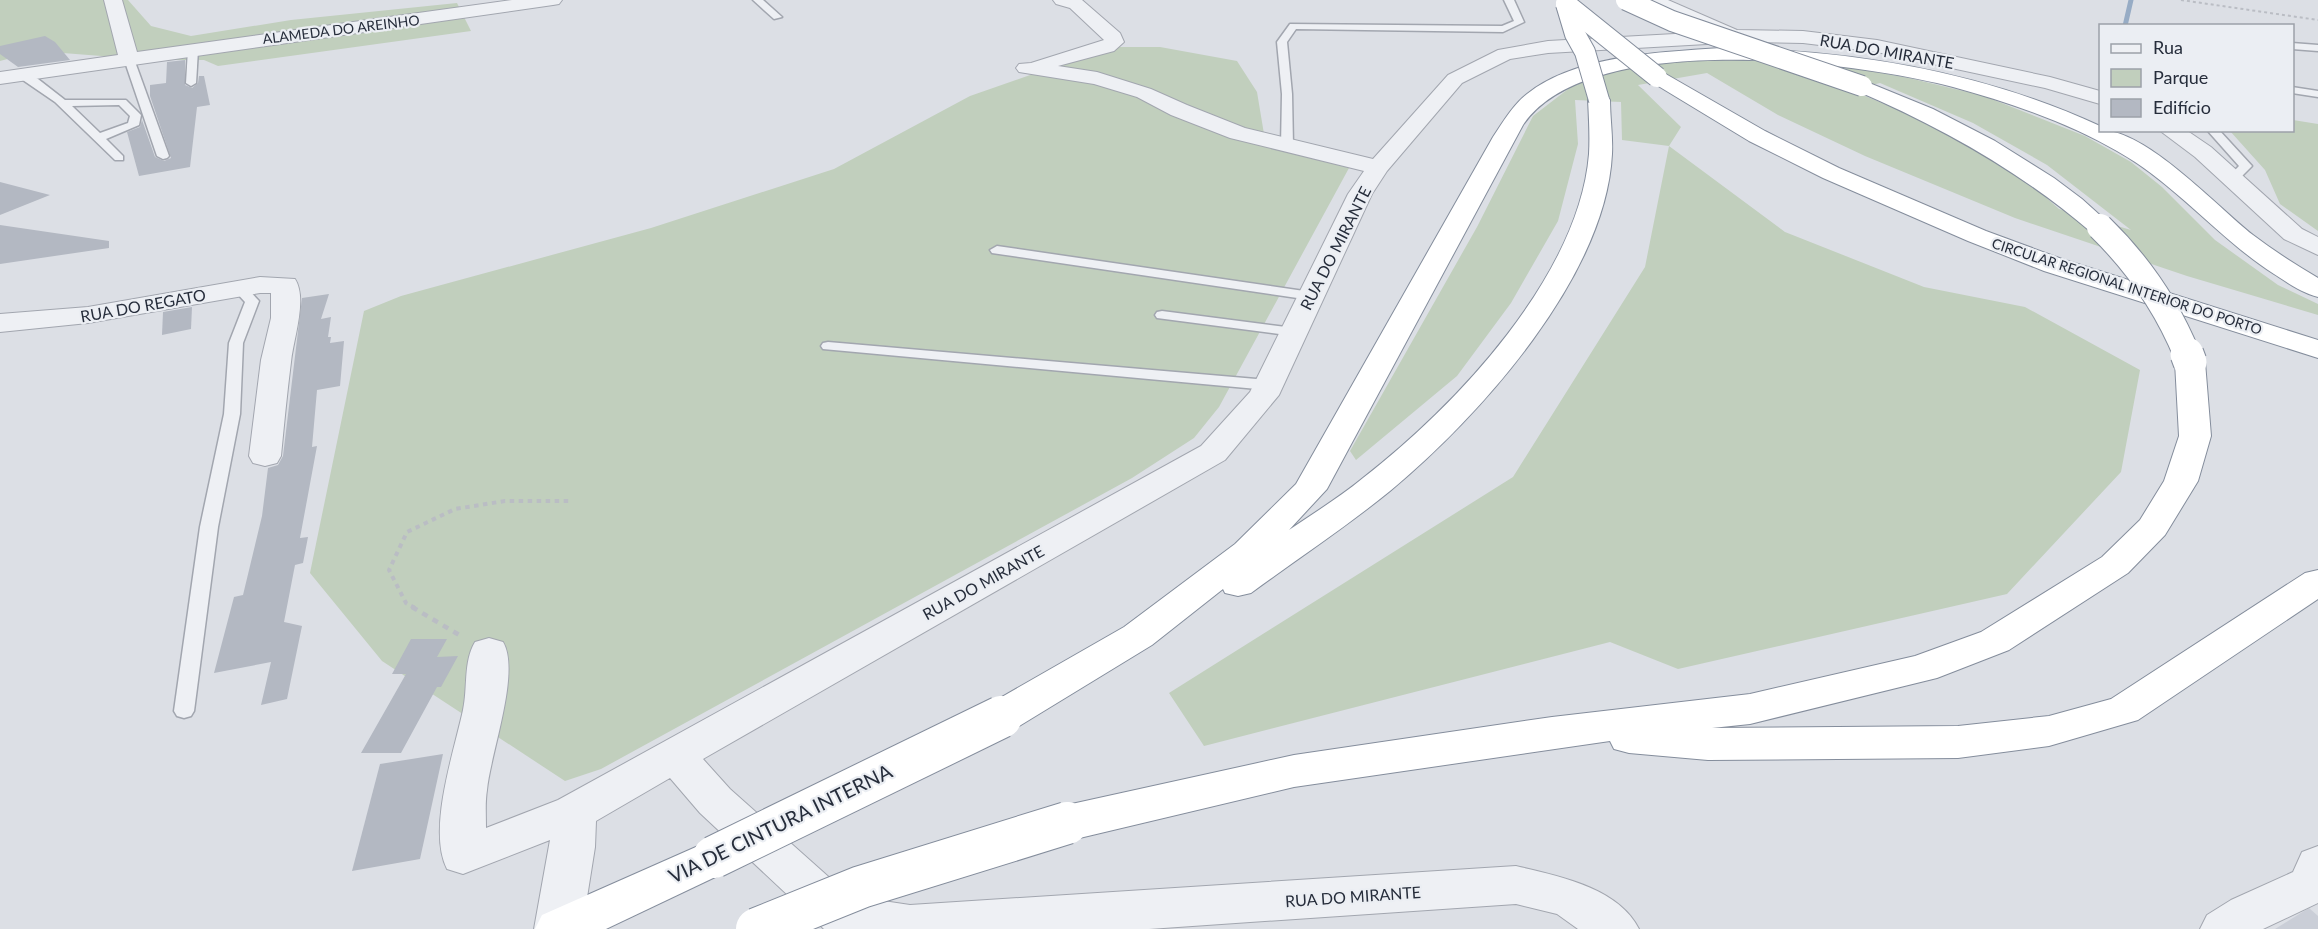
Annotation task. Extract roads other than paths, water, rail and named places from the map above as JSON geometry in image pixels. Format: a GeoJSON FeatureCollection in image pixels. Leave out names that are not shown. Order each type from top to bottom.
{"type":"FeatureCollection","features":[{"type":"Feature","properties":{"kind":"highway"},"geometry":{"type":"LineString","coordinates":[[757,929],[872,884],[1067,823],[1294,771],[1552,732],[1750,710],[1923,668],[1995,641],[2115,565],[2153,526],[2181,481],[2196,436],[2190,362],[2180,336],[2154,290],[2124,251],[2100,227],[2028,170],[1970,135],[1862,86],[1672,21],[1626,0]]}},
{"type":"Feature","properties":{"kind":"highway"},"geometry":{"type":"LineString","coordinates":[[1138,636],[1207,606],[1381,481],[1469,396],[1534,320],[1559,282],[1590,210],[1600,161],[1599,100],[1585,52],[1575,34],[1565,2]]}},
{"type":"Feature","properties":{"kind":"highway","name":"CIRCULAR REGIONAL INTERIOR DO PORTO"},"geometry":{"type":"LineString","coordinates":[[1565,2],[1657,77],[1757,136],[1831,172],[1977,236],[2053,265],[2318,350]]}},
{"type":"Feature","properties":{"kind":"highway","name":"CIRCULAR REGIONAL INTERIOR DO PORTO"},"geometry":{"type":"LineString","coordinates":[[1622,26],[1653,53],[1682,73],[1741,108],[1858,168],[2008,230],[2194,292],[2318,329]]}},
{"type":"Feature","properties":{"kind":"highway"},"geometry":{"type":"LineString","coordinates":[[1138,636],[1248,552],[1310,489],[1504,137],[1525,106],[1541,93],[1569,80],[1611,67],[1692,55],[1782,56],[1865,64],[2008,97],[2071,120],[2124,145],[2169,174],[2243,239],[2275,263],[2318,289]]}},
{"type":"Feature","properties":{"kind":"highway"},"geometry":{"type":"LineString","coordinates":[[1552,732],[1708,744],[1958,742],[2049,731],[2124,710],[2318,582]]}},
{"type":"Feature","properties":{"kind":"highway","name":"VIA DE CINTURA INTERNA"},"geometry":{"type":"LineString","coordinates":[[559,929],[714,857],[1001,717],[1138,636]]}},
{"type":"Feature","properties":{"kind":"street"},"geometry":{"type":"LineString","coordinates":[[113,0],[129,59]]}},
{"type":"Feature","properties":{"kind":"street","name":"ALAMEDA DO AREINHO"},"geometry":{"type":"LineString","coordinates":[[0,78],[553,0]]}},
{"type":"Feature","properties":{"kind":"street"},"geometry":{"type":"LineString","coordinates":[[1062,0],[1076,4],[1113,37],[1114,42],[1107,47],[1026,68],[1097,78],[1144,93],[1179,110],[1238,132],[1378,167]]}},
{"type":"Feature","properties":{"kind":"street"},"geometry":{"type":"LineString","coordinates":[[1652,0],[1719,29],[1742,36]]}},
{"type":"Feature","properties":{"kind":"street","name":"RUA DO MIRANTE"},"geometry":{"type":"LineString","coordinates":[[1615,929],[1570,898],[1516,885],[910,926],[838,914],[715,801],[675,755],[1212,453],[1264,394],[1360,194],[1378,167],[1455,79],[1506,54],[1548,47],[1742,36],[1803,37],[1877,46],[2050,83],[2099,98]]}},
{"type":"Feature","properties":{"kind":"street"},"geometry":{"type":"LineString","coordinates":[[2173,132],[2233,178],[2293,234],[2318,247]]}},
{"type":"Feature","properties":{"kind":"street","name":"RUA DO REGATO"},"geometry":{"type":"LineString","coordinates":[[0,323],[88,315],[240,289],[285,285],[287,296],[285,318],[276,360],[265,456]]}},
{"type":"Feature","properties":{"kind":"street"},"geometry":{"type":"LineString","coordinates":[[489,652],[484,708],[465,789],[463,856],[574,812],[675,755]]}},
{"type":"Feature","properties":{"kind":"street"},"geometry":{"type":"LineString","coordinates":[[559,929],[572,847],[574,812]]}},
{"type":"Feature","properties":{"kind":"street"},"geometry":{"type":"LineString","coordinates":[[2224,929],[2316,879]]}},
{"type":"Feature","properties":{"kind":"lane"},"geometry":{"type":"LineString","coordinates":[[758,0],[777,17]]}},
{"type":"Feature","properties":{"kind":"lane"},"geometry":{"type":"LineString","coordinates":[[1287,146],[1287,94],[1281,42],[1293,27],[1503,29],[1519,22],[1509,0]]}},
{"type":"Feature","properties":{"kind":"lane"},"geometry":{"type":"LineString","coordinates":[[2294,46],[2318,48]]}},
{"type":"Feature","properties":{"kind":"lane"},"geometry":{"type":"LineString","coordinates":[[191,83],[193,50]]}},
{"type":"Feature","properties":{"kind":"lane"},"geometry":{"type":"LineString","coordinates":[[129,59],[163,156]]}},
{"type":"Feature","properties":{"kind":"lane"},"geometry":{"type":"LineString","coordinates":[[21,74],[32,79],[119,158]]}},
{"type":"Feature","properties":{"kind":"lane"},"geometry":{"type":"LineString","coordinates":[[2294,90],[2318,94]]}},
{"type":"Feature","properties":{"kind":"lane"},"geometry":{"type":"LineString","coordinates":[[60,103],[122,102],[136,115],[133,125],[98,138]]}},
{"type":"Feature","properties":{"kind":"lane"},"geometry":{"type":"LineString","coordinates":[[2214,132],[2246,166],[2233,178]]}},
{"type":"Feature","properties":{"kind":"lane"},"geometry":{"type":"LineString","coordinates":[[997,250],[1311,297]]}},
{"type":"Feature","properties":{"kind":"lane"},"geometry":{"type":"LineString","coordinates":[[184,711],[209,527],[232,414],[236,343],[252,301],[240,289]]}},
{"type":"Feature","properties":{"kind":"lane"},"geometry":{"type":"LineString","coordinates":[[1162,315],[1294,332]]}},
{"type":"Feature","properties":{"kind":"lane"},"geometry":{"type":"LineString","coordinates":[[828,346],[1268,385]]}},
{"type":"Feature","properties":{"kind":"waterway"},"geometry":{"type":"LineString","coordinates":[[2125,24],[2131,0]]}}]}
